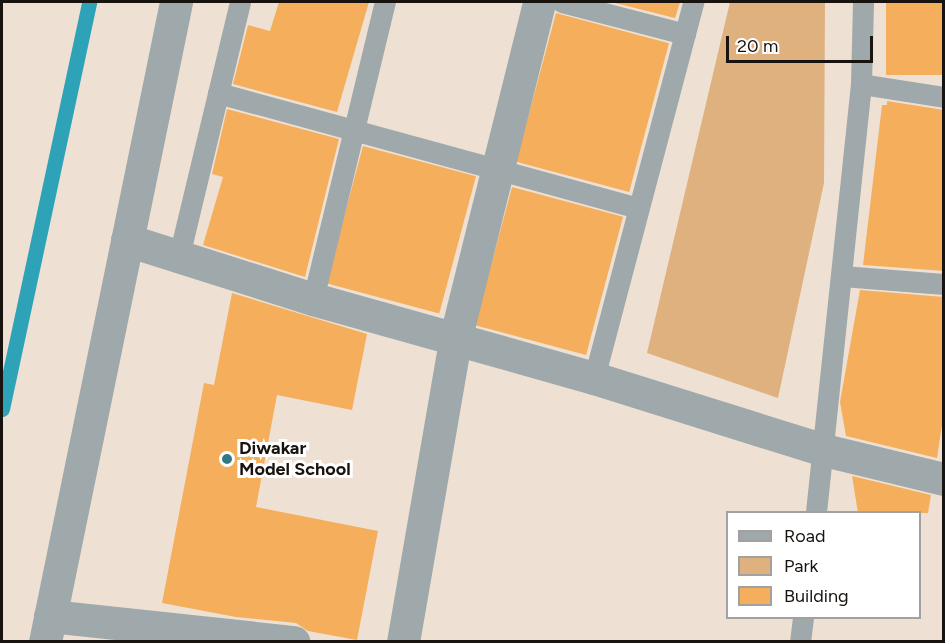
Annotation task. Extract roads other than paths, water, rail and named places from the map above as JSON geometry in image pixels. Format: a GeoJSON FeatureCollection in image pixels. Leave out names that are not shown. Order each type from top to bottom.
{"type":"FeatureCollection","features":[{"type":"Feature","properties":{"kind":"street"},"geometry":{"type":"LineString","coordinates":[[176,2],[48,629],[294,642]]}},
{"type":"Feature","properties":{"kind":"street"},"geometry":{"type":"LineString","coordinates":[[403,642],[455,340],[538,2]]}},
{"type":"Feature","properties":{"kind":"street"},"geometry":{"type":"LineString","coordinates":[[127,240],[455,340],[594,378],[824,450],[944,479]]}},
{"type":"Feature","properties":{"kind":"lane"},"geometry":{"type":"LineString","coordinates":[[179,256],[240,2]]}},
{"type":"Feature","properties":{"kind":"lane"},"geometry":{"type":"LineString","coordinates":[[313,298],[385,2]]}},
{"type":"Feature","properties":{"kind":"lane"},"geometry":{"type":"LineString","coordinates":[[562,2],[685,34]]}},
{"type":"Feature","properties":{"kind":"lane"},"geometry":{"type":"LineString","coordinates":[[594,378],[693,2]]}},
{"type":"Feature","properties":{"kind":"lane"},"geometry":{"type":"LineString","coordinates":[[816,511],[861,84],[863,2]]}},
{"type":"Feature","properties":{"kind":"lane"},"geometry":{"type":"LineString","coordinates":[[861,84],[944,97]]}},
{"type":"Feature","properties":{"kind":"lane"},"geometry":{"type":"LineString","coordinates":[[218,93],[639,208]]}},
{"type":"Feature","properties":{"kind":"lane"},"geometry":{"type":"LineString","coordinates":[[842,276],[944,284]]}},
{"type":"Feature","properties":{"kind":"lane"},"geometry":{"type":"LineString","coordinates":[[800,642],[803,619]]}},
{"type":"Feature","properties":{"kind":"waterway"},"geometry":{"type":"LineString","coordinates":[[2,409],[89,2]]}},
{"type":"Feature","properties":{"kind":"place","name":"Diwakar Model School"},"geometry":{"type":"Point","coordinates":[227,459]}}]}
